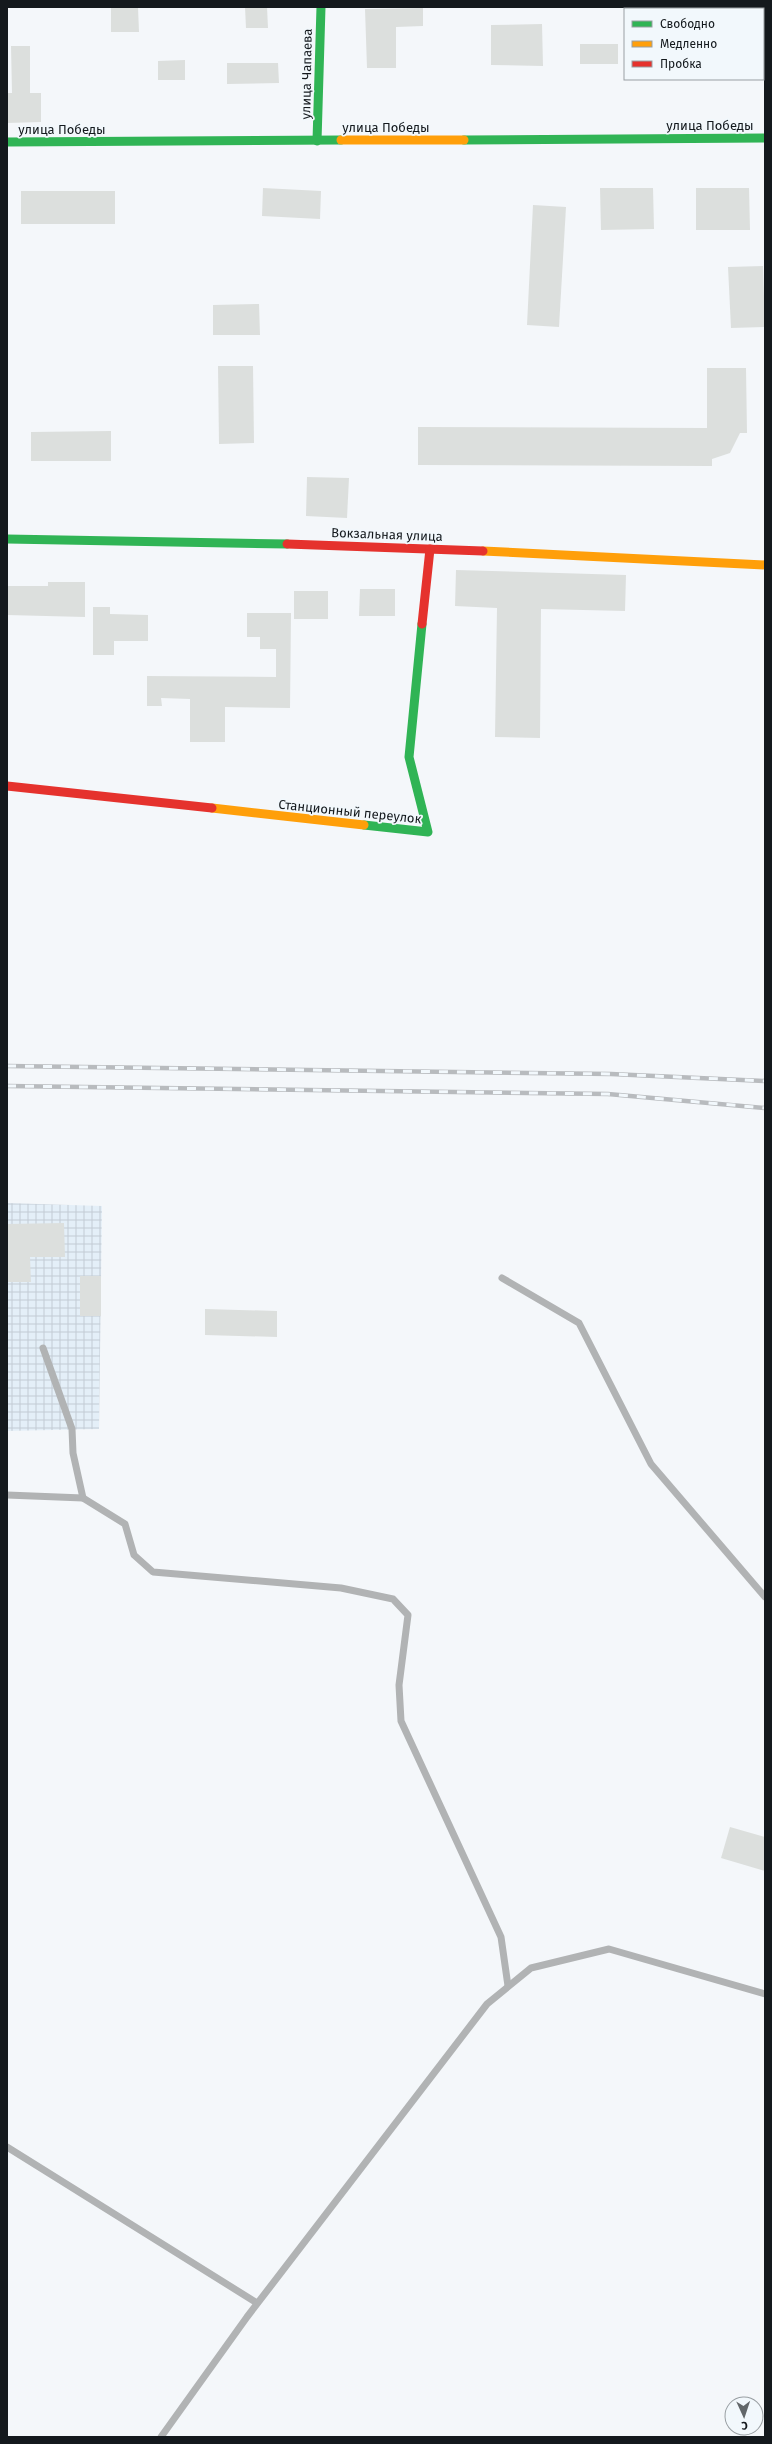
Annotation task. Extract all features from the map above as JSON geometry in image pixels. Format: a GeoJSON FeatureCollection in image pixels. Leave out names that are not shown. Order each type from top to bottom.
{"type":"FeatureCollection","features":[{"type":"Feature","properties":{"kind":"street","name":"улица Чапаева"},"geometry":{"type":"LineString","coordinates":[[317,141],[320,7]]}},
{"type":"Feature","properties":{"kind":"street","name":"улица Победы"},"geometry":{"type":"LineString","coordinates":[[7,142],[765,138]]}},
{"type":"Feature","properties":{"kind":"street","name":"Вокзальная улица"},"geometry":{"type":"LineString","coordinates":[[7,539],[362,545],[765,566]]}},
{"type":"Feature","properties":{"kind":"street","name":"Станционный переулок"},"geometry":{"type":"LineString","coordinates":[[7,786],[428,832],[409,757],[430,549]]}},
{"type":"Feature","properties":{"kind":"lane"},"geometry":{"type":"LineString","coordinates":[[502,1278],[579,1322],[651,1464],[765,1597]]}},
{"type":"Feature","properties":{"kind":"lane"},"geometry":{"type":"LineString","coordinates":[[43,1348],[72,1429],[73,1453],[83,1498]]}},
{"type":"Feature","properties":{"kind":"lane"},"geometry":{"type":"LineString","coordinates":[[7,1495],[83,1498],[125,1524],[134,1555],[154,1572],[341,1588],[393,1600],[408,1616],[399,1685],[401,1721],[501,1937],[508,1986]]}},
{"type":"Feature","properties":{"kind":"lane"},"geometry":{"type":"LineString","coordinates":[[161,2437],[257,2303],[487,2004],[530,1968],[608,1948],[765,1994]]}},
{"type":"Feature","properties":{"kind":"lane"},"geometry":{"type":"LineString","coordinates":[[7,2147],[257,2303]]}},
{"type":"Feature","properties":{"kind":"shaded area"},"geometry":{"type":"Polygon","coordinates":[[[7,1203],[102,1206],[99,1429],[7,1431],[7,1203]]]}},
{"type":"Feature","properties":{"kind":"building"},"geometry":{"type":"Polygon","coordinates":[[[111,7],[138,7],[139,32],[111,32],[111,7]]]}},
{"type":"Feature","properties":{"kind":"building"},"geometry":{"type":"Polygon","coordinates":[[[245,7],[267,7],[268,28],[246,28],[245,7]]]}},
{"type":"Feature","properties":{"kind":"building"},"geometry":{"type":"Polygon","coordinates":[[[423,8],[423,26],[396,27],[396,68],[367,68],[365,9],[423,8]]]}},
{"type":"Feature","properties":{"kind":"building"},"geometry":{"type":"Polygon","coordinates":[[[542,24],[543,66],[491,65],[491,25],[542,24]]]}},
{"type":"Feature","properties":{"kind":"building"},"geometry":{"type":"Polygon","coordinates":[[[580,44],[618,44],[618,64],[580,64],[580,44]]]}},
{"type":"Feature","properties":{"kind":"building"},"geometry":{"type":"Polygon","coordinates":[[[11,46],[30,46],[30,93],[41,93],[41,122],[7,123],[7,93],[12,93],[11,46]]]}},
{"type":"Feature","properties":{"kind":"building"},"geometry":{"type":"Polygon","coordinates":[[[185,60],[185,80],[158,80],[158,61],[185,60]]]}},
{"type":"Feature","properties":{"kind":"building"},"geometry":{"type":"Polygon","coordinates":[[[227,63],[278,63],[279,83],[227,84],[227,63]]]}},
{"type":"Feature","properties":{"kind":"building"},"geometry":{"type":"Polygon","coordinates":[[[263,188],[321,191],[320,219],[262,216],[263,188]]]}},
{"type":"Feature","properties":{"kind":"building"},"geometry":{"type":"Polygon","coordinates":[[[600,188],[653,188],[654,229],[601,230],[600,188]]]}},
{"type":"Feature","properties":{"kind":"building"},"geometry":{"type":"Polygon","coordinates":[[[696,188],[749,188],[750,230],[696,230],[696,188]]]}},
{"type":"Feature","properties":{"kind":"building"},"geometry":{"type":"Polygon","coordinates":[[[21,191],[115,191],[115,224],[21,224],[21,191]]]}},
{"type":"Feature","properties":{"kind":"building"},"geometry":{"type":"Polygon","coordinates":[[[533,205],[566,207],[559,327],[527,325],[533,205]]]}},
{"type":"Feature","properties":{"kind":"building"},"geometry":{"type":"Polygon","coordinates":[[[763,266],[765,327],[731,328],[728,267],[763,266]]]}},
{"type":"Feature","properties":{"kind":"building"},"geometry":{"type":"Polygon","coordinates":[[[259,304],[260,335],[213,335],[213,305],[259,304]]]}},
{"type":"Feature","properties":{"kind":"building"},"geometry":{"type":"Polygon","coordinates":[[[218,366],[253,366],[254,443],[219,444],[218,366]]]}},
{"type":"Feature","properties":{"kind":"building"},"geometry":{"type":"Polygon","coordinates":[[[707,368],[746,368],[747,433],[740,433],[730,453],[712,459],[712,466],[418,465],[418,427],[707,428],[707,368]]]}},
{"type":"Feature","properties":{"kind":"building"},"geometry":{"type":"Polygon","coordinates":[[[111,431],[111,461],[31,461],[31,432],[111,431]]]}},
{"type":"Feature","properties":{"kind":"building"},"geometry":{"type":"Polygon","coordinates":[[[307,477],[349,478],[347,518],[306,516],[307,477]]]}},
{"type":"Feature","properties":{"kind":"building"},"geometry":{"type":"Polygon","coordinates":[[[456,570],[626,575],[625,611],[541,609],[540,738],[495,737],[497,608],[455,606],[456,570]]]}},
{"type":"Feature","properties":{"kind":"building"},"geometry":{"type":"Polygon","coordinates":[[[48,582],[85,582],[85,617],[7,615],[7,586],[48,586],[48,582]]]}},
{"type":"Feature","properties":{"kind":"building"},"geometry":{"type":"Polygon","coordinates":[[[360,589],[395,589],[395,616],[359,616],[360,589]]]}},
{"type":"Feature","properties":{"kind":"building"},"geometry":{"type":"Polygon","coordinates":[[[294,591],[328,591],[328,619],[294,619],[294,591]]]}},
{"type":"Feature","properties":{"kind":"building"},"geometry":{"type":"Polygon","coordinates":[[[93,607],[110,607],[110,614],[148,615],[148,641],[114,641],[114,655],[93,655],[93,607]]]}},
{"type":"Feature","properties":{"kind":"building"},"geometry":{"type":"Polygon","coordinates":[[[247,613],[291,613],[290,708],[225,707],[225,742],[190,742],[190,699],[161,698],[162,706],[147,706],[147,676],[276,677],[276,649],[260,649],[260,637],[247,637],[247,613]]]}},
{"type":"Feature","properties":{"kind":"building"},"geometry":{"type":"Polygon","coordinates":[[[64,1223],[65,1257],[30,1257],[31,1282],[7,1282],[7,1224],[64,1223]]]}},
{"type":"Feature","properties":{"kind":"building"},"geometry":{"type":"Polygon","coordinates":[[[80,1276],[101,1276],[101,1316],[80,1316],[80,1276]]]}},
{"type":"Feature","properties":{"kind":"building"},"geometry":{"type":"Polygon","coordinates":[[[205,1309],[277,1311],[277,1337],[205,1335],[205,1309]]]}},
{"type":"Feature","properties":{"kind":"building"},"geometry":{"type":"Polygon","coordinates":[[[730,1827],[765,1837],[765,1871],[721,1858],[730,1827]]]}},
{"type":"Feature","properties":{"kind":"railway"},"geometry":{"type":"LineString","coordinates":[[7,1066],[611,1074],[765,1081]]}},
{"type":"Feature","properties":{"kind":"railway"},"geometry":{"type":"LineString","coordinates":[[7,1086],[608,1094],[765,1108]]}},
{"type":"Feature","properties":{"kind":"traffic: fast"},"geometry":{"type":"LineString","coordinates":[[317,141],[321,7]]}},
{"type":"Feature","properties":{"kind":"traffic: fast"},"geometry":{"type":"LineString","coordinates":[[464,140],[765,138]]}},
{"type":"Feature","properties":{"kind":"traffic: fast"},"geometry":{"type":"LineString","coordinates":[[7,142],[341,140]]}},
{"type":"Feature","properties":{"kind":"traffic: fast"},"geometry":{"type":"LineString","coordinates":[[7,539],[287,544]]}},
{"type":"Feature","properties":{"kind":"traffic: fast"},"geometry":{"type":"LineString","coordinates":[[364,825],[428,832],[409,757],[422,624]]}},
{"type":"Feature","properties":{"kind":"traffic: slow"},"geometry":{"type":"LineString","coordinates":[[341,140],[464,140]]}},
{"type":"Feature","properties":{"kind":"traffic: slow"},"geometry":{"type":"LineString","coordinates":[[483,551],[765,565]]}},
{"type":"Feature","properties":{"kind":"traffic: slow"},"geometry":{"type":"LineString","coordinates":[[212,808],[364,825]]}},
{"type":"Feature","properties":{"kind":"traffic: jam"},"geometry":{"type":"LineString","coordinates":[[287,544],[483,551]]}},
{"type":"Feature","properties":{"kind":"traffic: jam"},"geometry":{"type":"LineString","coordinates":[[422,624],[430,549]]}},
{"type":"Feature","properties":{"kind":"traffic: jam"},"geometry":{"type":"LineString","coordinates":[[7,786],[212,808]]}}]}
